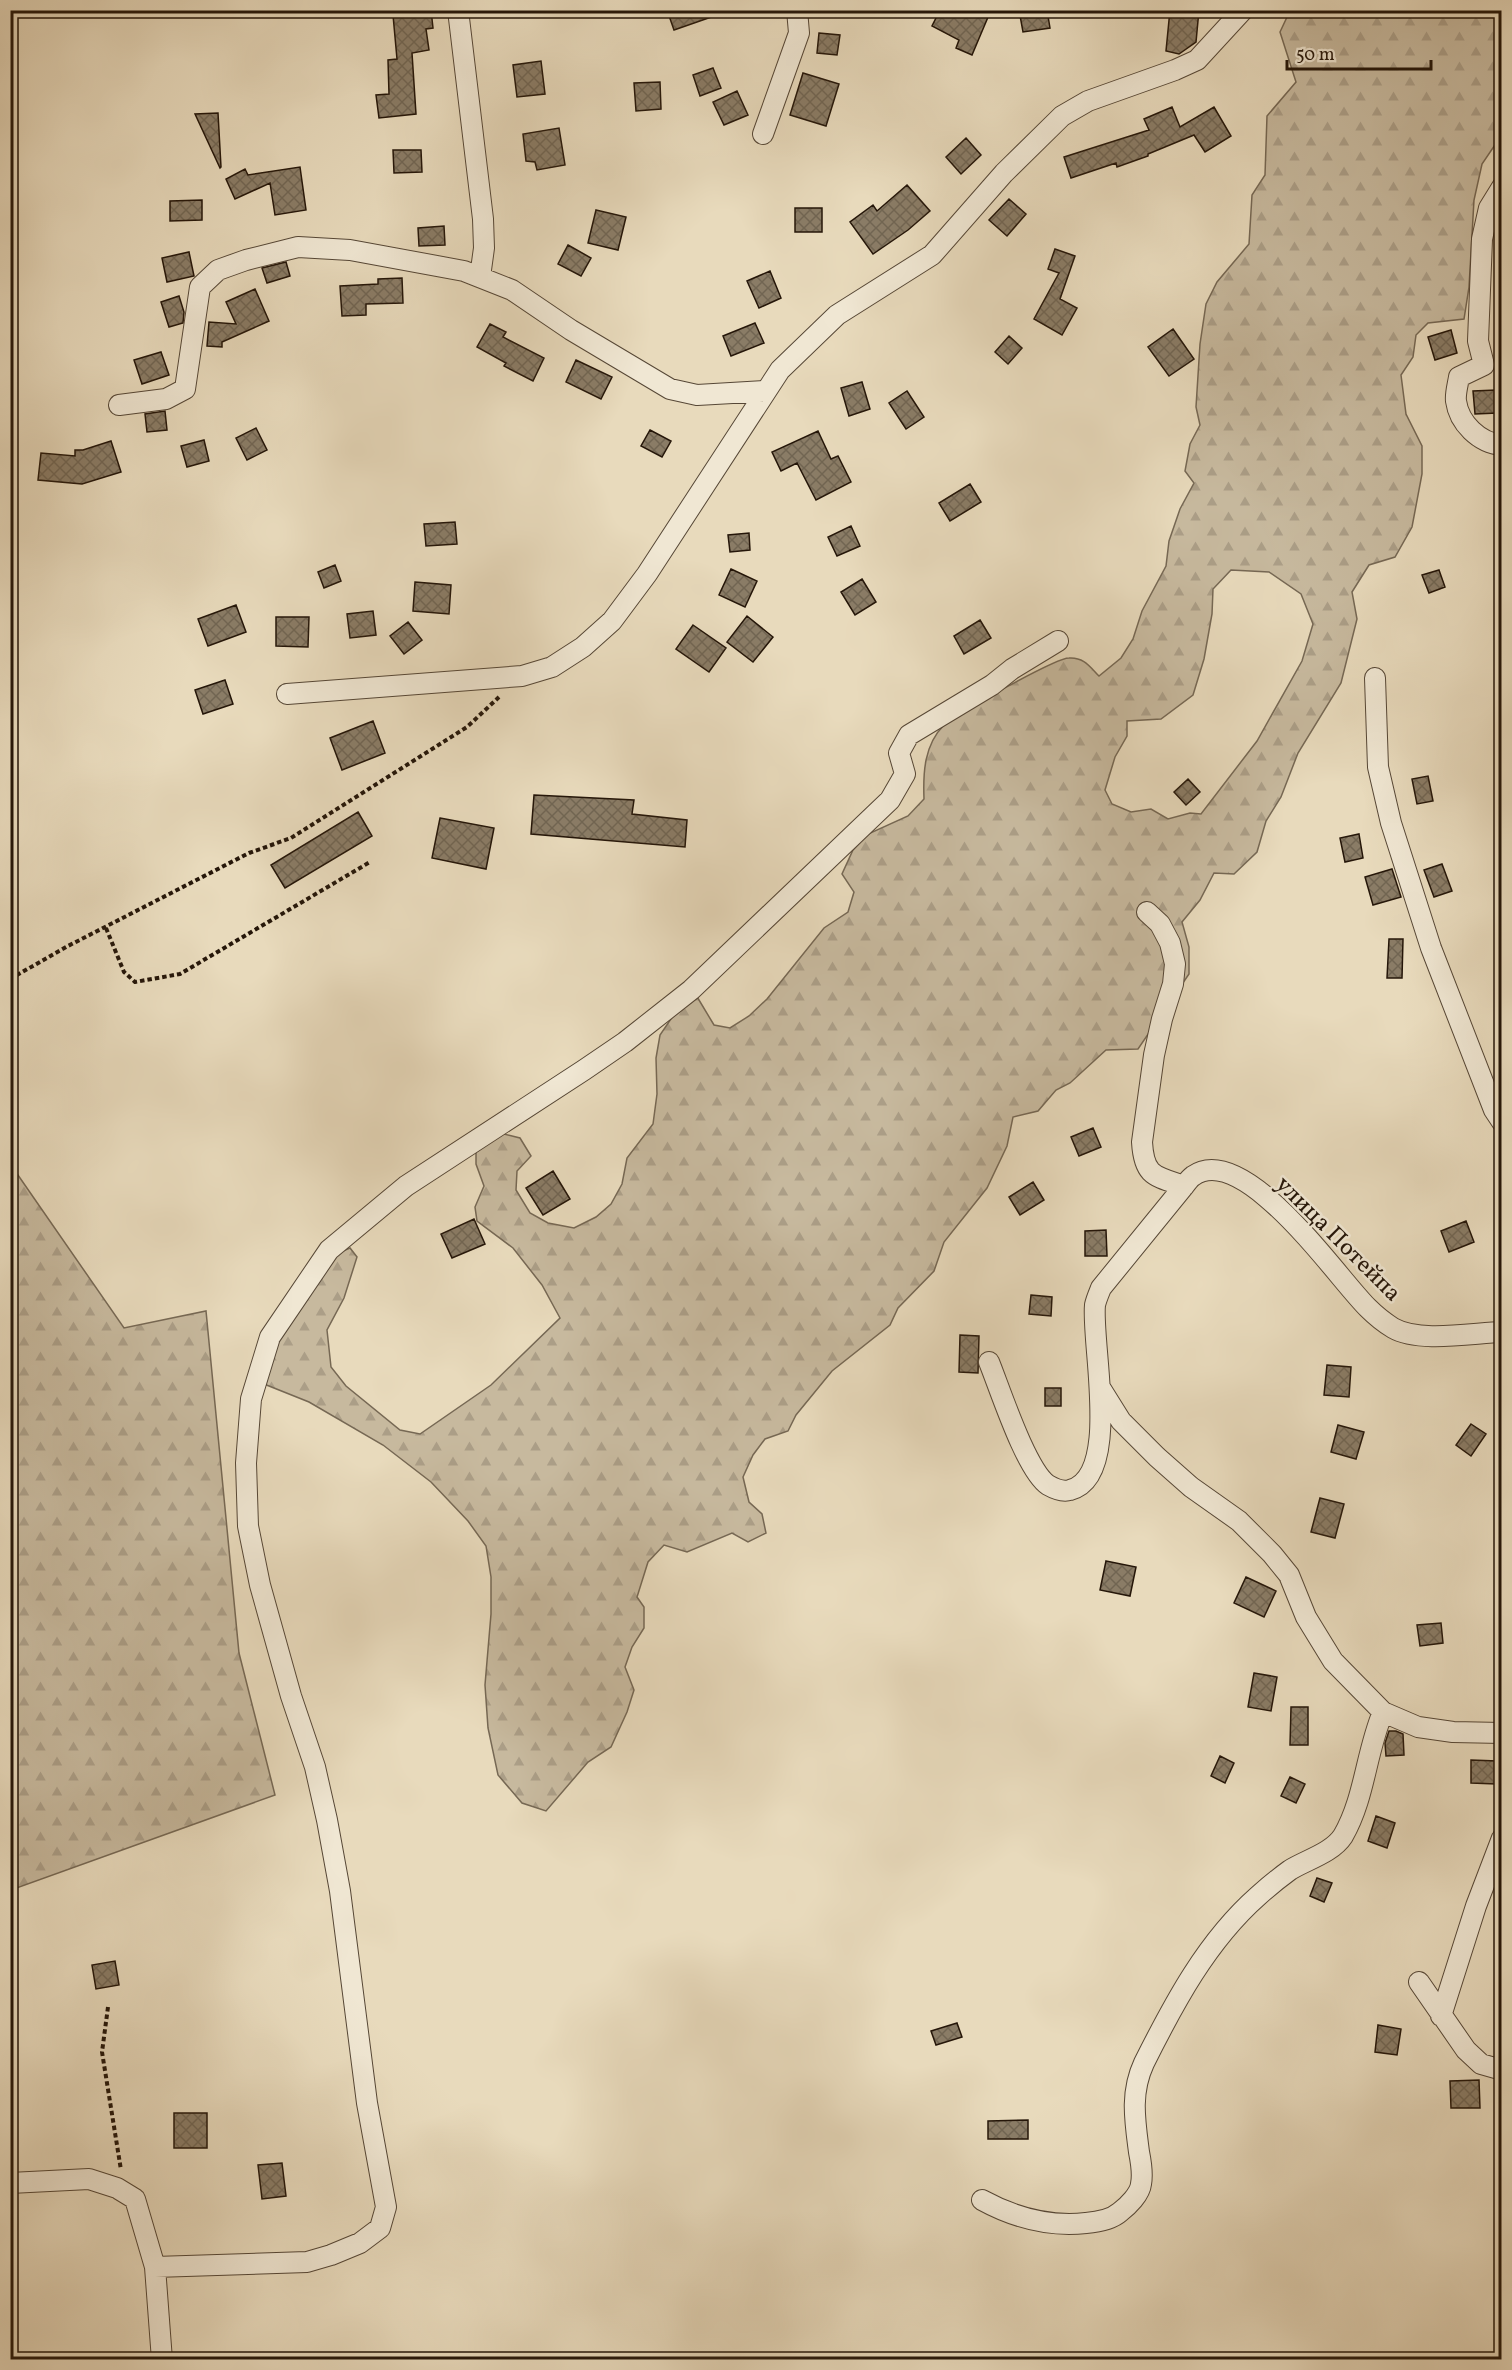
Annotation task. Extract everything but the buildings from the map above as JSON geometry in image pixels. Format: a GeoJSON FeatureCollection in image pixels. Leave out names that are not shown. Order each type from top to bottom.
{"type":"FeatureCollection","features":[{"type":"Feature","properties":{"kind":"street"},"geometry":{"type":"LineString","coordinates":[[458,10],[483,219],[484,248],[480,278]]}},
{"type":"Feature","properties":{"kind":"street"},"geometry":{"type":"LineString","coordinates":[[763,134],[799,33],[797,10]]}},
{"type":"Feature","properties":{"kind":"street"},"geometry":{"type":"LineString","coordinates":[[287,694],[522,676],[552,667],[583,647],[612,621],[647,574],[780,370],[837,315],[932,255],[1004,173],[1062,116],[1088,101],[1197,60],[1243,10]]}},
{"type":"Feature","properties":{"kind":"street"},"geometry":{"type":"LineString","coordinates":[[1502,187],[1489,208],[1482,238],[1478,341],[1484,365],[1460,377],[1456,399],[1461,418],[1477,436],[1502,445]]}},
{"type":"Feature","properties":{"kind":"street"},"geometry":{"type":"LineString","coordinates":[[119,405],[166,399],[185,389],[200,287],[218,270],[246,260],[298,247],[350,250],[464,271],[512,290],[571,330],[670,389],[697,395],[766,392]]}},
{"type":"Feature","properties":{"kind":"street"},"geometry":{"type":"LineString","coordinates":[[155,2267],[307,2262],[360,2243],[380,2228],[386,2207],[366,2103],[340,1891],[327,1820],[315,1767],[291,1696],[260,1585],[248,1526],[246,1463],[251,1399],[270,1337],[329,1250],[398,1193],[626,1042],[691,990],[890,800],[905,774],[899,753],[909,735],[992,685],[1012,669],[1058,641]]}},
{"type":"Feature","properties":{"kind":"street"},"geometry":{"type":"LineString","coordinates":[[1375,678],[1378,768],[1391,823],[1431,948],[1494,1110],[1502,1122]]}},
{"type":"Feature","properties":{"kind":"street"},"geometry":{"type":"LineString","coordinates":[[1147,912],[1160,924],[1170,943],[1175,964],[1173,984],[1162,1018],[1154,1055],[1142,1142],[1143,1156],[1147,1169],[1156,1177],[1184,1186]]}},
{"type":"Feature","properties":{"kind":"street","name":"улица Потейпа"},"geometry":{"type":"LineString","coordinates":[[989,1362],[1029,1460],[1047,1484],[1063,1491],[1080,1487],[1093,1471],[1099,1431],[1101,1389],[1095,1305],[1101,1288],[1194,1175],[1210,1170],[1227,1172],[1245,1180],[1288,1217],[1334,1267],[1368,1309],[1394,1328],[1415,1335],[1502,1332]]}},
{"type":"Feature","properties":{"kind":"street"},"geometry":{"type":"LineString","coordinates":[[1101,1389],[1121,1421],[1157,1457],[1191,1487],[1239,1521],[1272,1554],[1289,1575],[1306,1617],[1333,1661],[1383,1712],[1418,1727],[1453,1732],[1502,1733]]}},
{"type":"Feature","properties":{"kind":"street"},"geometry":{"type":"LineString","coordinates":[[982,2200],[1003,2211],[1027,2219],[1075,2224],[1102,2221],[1119,2214],[1134,2198],[1141,2185],[1141,2162],[1134,2115],[1135,2090],[1143,2067],[1165,2022],[1206,1954],[1232,1920],[1289,1871],[1330,1848],[1341,1838],[1359,1801],[1370,1746],[1383,1712]]}},
{"type":"Feature","properties":{"kind":"street"},"geometry":{"type":"LineString","coordinates":[[1441,2016],[1476,1906],[1502,1838]]}},
{"type":"Feature","properties":{"kind":"street"},"geometry":{"type":"LineString","coordinates":[[1419,1982],[1466,2050],[1480,2064],[1502,2070]]}},
{"type":"Feature","properties":{"kind":"street"},"geometry":{"type":"LineString","coordinates":[[10,2183],[89,2179],[124,2192],[135,2199],[155,2267],[162,2360]]}},
{"type":"Feature","properties":{"kind":"path"},"geometry":{"type":"LineString","coordinates":[[10,979],[249,853],[291,838],[467,727],[522,676]]}},
{"type":"Feature","properties":{"kind":"path"},"geometry":{"type":"LineString","coordinates":[[106,928],[124,972],[135,982],[180,974],[369,862]]}},
{"type":"Feature","properties":{"kind":"path"},"geometry":{"type":"LineString","coordinates":[[108,2007],[102,2052],[124,2192]]}},
{"type":"Feature","properties":{"kind":"green space"},"geometry":{"type":"Polygon","coordinates":[[[1296,10],[1501,11],[1501,136],[1482,164],[1474,200],[1469,287],[1464,319],[1428,323],[1416,335],[1413,357],[1401,375],[1406,414],[1422,446],[1422,474],[1412,527],[1395,557],[1369,565],[1352,592],[1357,619],[1341,683],[1298,753],[1281,797],[1266,821],[1257,852],[1234,874],[1214,873],[1200,900],[1182,922],[1189,947],[1189,974],[1138,1049],[1106,1050],[1070,1083],[1056,1090],[1038,1111],[1013,1117],[1007,1146],[987,1188],[944,1242],[934,1271],[898,1308],[890,1325],[832,1371],[796,1415],[788,1431],[765,1439],[753,1455],[743,1477],[749,1502],[762,1514],[766,1533],[748,1542],[732,1533],[687,1552],[664,1545],[648,1562],[637,1597],[644,1607],[644,1628],[632,1647],[625,1667],[634,1690],[611,1747],[588,1762],[546,1811],[522,1803],[498,1775],[488,1728],[485,1685],[491,1614],[491,1577],[486,1546],[468,1521],[431,1482],[383,1445],[309,1402],[259,1382],[278,1332],[338,1253],[350,1248],[357,1257],[344,1298],[327,1330],[331,1367],[346,1386],[400,1430],[420,1434],[491,1385],[560,1318],[542,1285],[513,1248],[477,1221],[475,1207],[484,1186],[476,1164],[476,1150],[500,1133],[520,1138],[531,1156],[517,1171],[516,1190],[530,1213],[548,1223],[574,1228],[596,1217],[611,1204],[622,1184],[627,1158],[653,1124],[657,1094],[656,1058],[660,1035],[675,1013],[696,995],[714,1025],[730,1028],[749,1016],[767,999],[824,928],[848,912],[854,892],[842,874],[853,850],[868,834],[908,816],[924,799],[926,760],[932,741],[944,725],[1006,687],[1060,660],[1079,659],[1099,676],[1121,658],[1133,639],[1142,611],[1166,566],[1169,541],[1180,509],[1194,483],[1185,471],[1190,444],[1200,425],[1196,407],[1200,344],[1206,304],[1217,282],[1249,244],[1252,195],[1265,175],[1267,116],[1296,82],[1280,32],[1288,15],[1296,10]],[[1231,570],[1213,589],[1212,614],[1204,659],[1193,695],[1161,719],[1127,721],[1127,736],[1115,757],[1105,790],[1112,804],[1131,812],[1151,809],[1168,819],[1190,813],[1201,814],[1257,741],[1302,661],[1313,624],[1301,594],[1269,572],[1231,570]]]}},
{"type":"Feature","properties":{"kind":"green space"},"geometry":{"type":"Polygon","coordinates":[[[11,1165],[124,1328],[206,1311],[239,1653],[275,1795],[11,1890],[11,1165]]]}}]}
